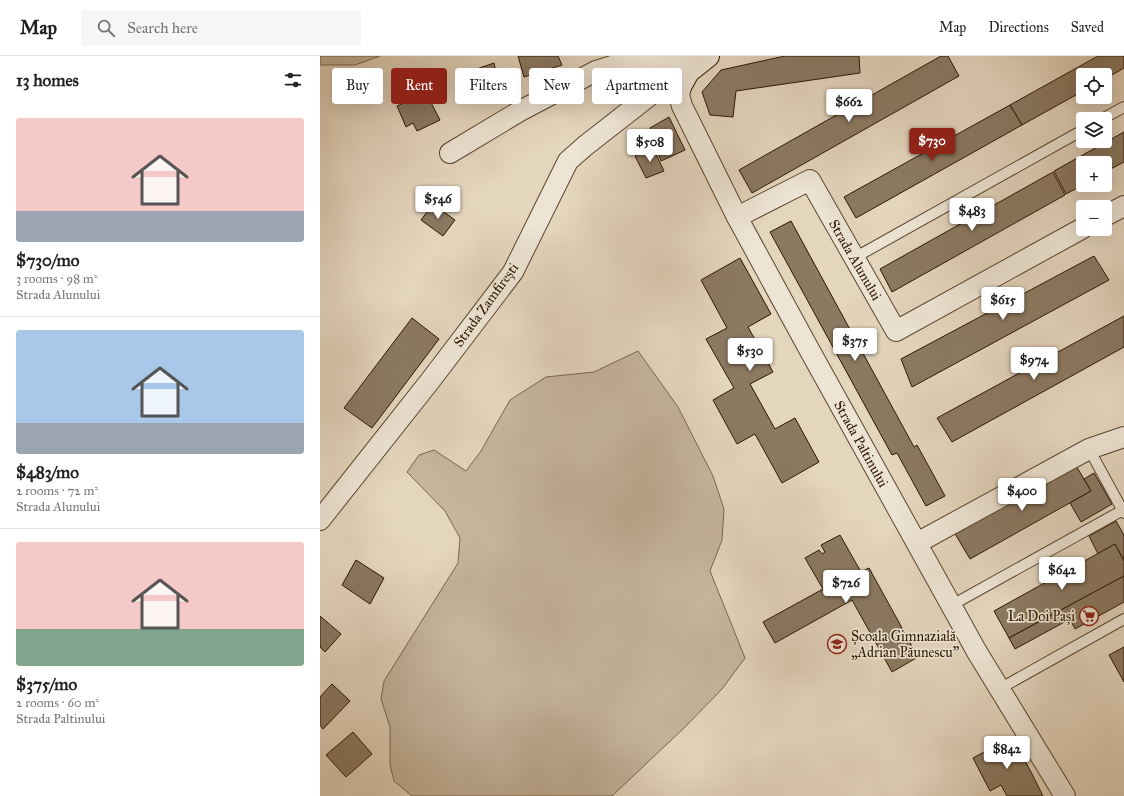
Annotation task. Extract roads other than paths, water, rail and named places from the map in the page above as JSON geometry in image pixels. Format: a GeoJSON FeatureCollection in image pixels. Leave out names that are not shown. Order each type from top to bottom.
{"type":"FeatureCollection","features":[{"type":"Feature","properties":{"kind":"street"},"geometry":{"type":"LineString","coordinates":[[450,154],[520,111],[596,71],[628,61],[651,58],[703,60]]}},
{"type":"Feature","properties":{"kind":"street"},"geometry":{"type":"LineString","coordinates":[[682,83],[688,72],[703,60]]}},
{"type":"Feature","properties":{"kind":"street","name":"Strada Zamfirești"},"geometry":{"type":"LineString","coordinates":[[320,520],[430,381],[513,272],[568,161],[639,104]]}},
{"type":"Feature","properties":{"kind":"street","name":"Strada Paltinului"},"geometry":{"type":"LineString","coordinates":[[681,104],[737,217],[916,543],[1065,796]]}},
{"type":"Feature","properties":{"kind":"street","name":"Strada Alunului"},"geometry":{"type":"LineString","coordinates":[[737,217],[810,180],[896,331],[1076,232]]}},
{"type":"Feature","properties":{"kind":"street"},"geometry":{"type":"LineString","coordinates":[[1112,212],[1124,206]]}},
{"type":"Feature","properties":{"kind":"street"},"geometry":{"type":"LineString","coordinates":[[916,543],[1089,449],[1124,437]]}},
{"type":"Feature","properties":{"kind":"lane"},"geometry":{"type":"LineString","coordinates":[[1112,113],[1124,106]]}},
{"type":"Feature","properties":{"kind":"lane"},"geometry":{"type":"LineString","coordinates":[[854,258],[1076,134]]}},
{"type":"Feature","properties":{"kind":"lane"},"geometry":{"type":"LineString","coordinates":[[952,605],[1123,512],[1089,449]]}},
{"type":"Feature","properties":{"kind":"lane"},"geometry":{"type":"LineString","coordinates":[[1001,688],[1124,619]]}},
{"type":"Feature","properties":{"kind":"place","name":"La Doi Pași"},"geometry":{"type":"Point","coordinates":[1089,616]}},
{"type":"Feature","properties":{"kind":"place","name":"Școala Gimnazială „Adrian Păunescu”"},"geometry":{"type":"Point","coordinates":[837,644]}}]}
